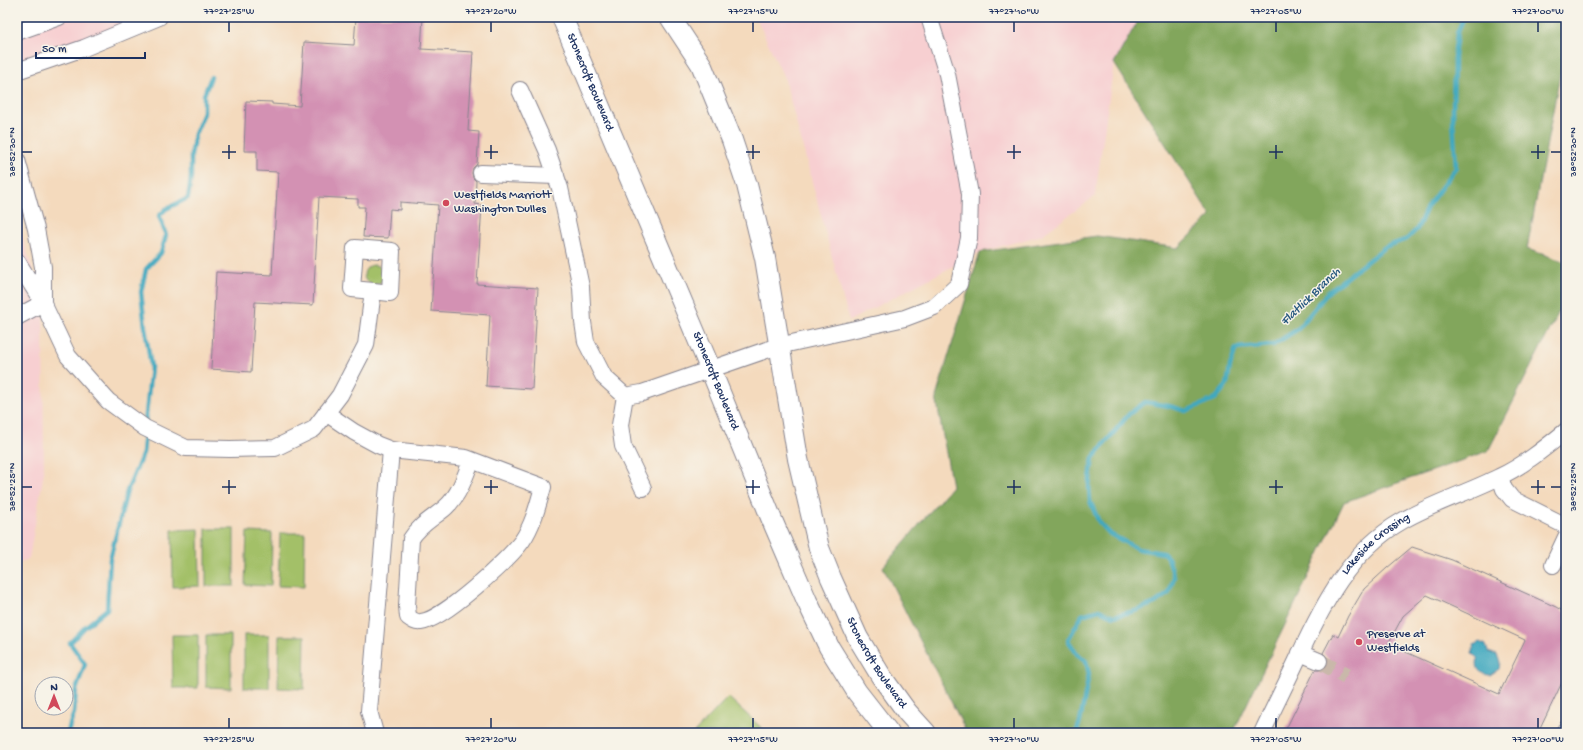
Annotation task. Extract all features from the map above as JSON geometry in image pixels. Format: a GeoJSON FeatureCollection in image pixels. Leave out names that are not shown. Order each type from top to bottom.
{"type":"FeatureCollection","features":[{"type":"Feature","properties":{"kind":"main road","name":"Stonecroft Boulevard"},"geometry":{"type":"LineString","coordinates":[[562,17],[710,368],[772,520],[829,647],[857,692],[889,733]]}},
{"type":"Feature","properties":{"kind":"main road","name":"Stonecroft Boulevard"},"geometry":{"type":"LineString","coordinates":[[670,17],[701,64],[732,140],[750,198],[765,258],[778,346],[798,459],[819,548],[858,638],[885,682],[907,712],[926,733]]}},
{"type":"Feature","properties":{"kind":"street"},"geometry":{"type":"LineString","coordinates":[[17,32],[59,17]]}},
{"type":"Feature","properties":{"kind":"street"},"geometry":{"type":"LineString","coordinates":[[17,71],[84,48],[159,17]]}},
{"type":"Feature","properties":{"kind":"street"},"geometry":{"type":"LineString","coordinates":[[625,396],[642,392],[778,346],[905,318],[934,307],[959,284],[969,238],[970,194],[947,74],[929,17]]}},
{"type":"Feature","properties":{"kind":"street"},"geometry":{"type":"LineString","coordinates":[[520,90],[547,150],[560,188],[581,287],[582,322],[586,342],[604,377],[625,396]]}},
{"type":"Feature","properties":{"kind":"street"},"geometry":{"type":"LineString","coordinates":[[17,160],[36,229],[43,267],[43,303]]}},
{"type":"Feature","properties":{"kind":"street"},"geometry":{"type":"LineString","coordinates":[[481,173],[556,176]]}},
{"type":"Feature","properties":{"kind":"street"},"geometry":{"type":"LineString","coordinates":[[17,261],[43,303],[68,356],[108,401],[145,428],[186,448],[230,450],[275,448],[314,429],[340,395],[366,345],[373,292]]}},
{"type":"Feature","properties":{"kind":"street"},"geometry":{"type":"LineString","coordinates":[[17,317],[43,303]]}},
{"type":"Feature","properties":{"kind":"street"},"geometry":{"type":"LineString","coordinates":[[625,396],[620,425],[623,446],[642,488]]}},
{"type":"Feature","properties":{"kind":"street"},"geometry":{"type":"LineString","coordinates":[[326,413],[354,432],[390,450],[456,457],[471,461],[543,487],[531,526],[522,541],[481,583],[465,596],[429,620],[421,622],[413,621],[408,617],[407,606],[411,538],[415,532],[455,498],[471,461]]}},
{"type":"Feature","properties":{"kind":"street","name":"Lakeside Crossing"},"geometry":{"type":"LineString","coordinates":[[1262,733],[1300,653],[1330,595],[1346,572],[1378,537],[1424,509],[1500,477],[1539,453],[1566,431]]}},
{"type":"Feature","properties":{"kind":"street"},"geometry":{"type":"LineString","coordinates":[[375,733],[369,711],[390,450]]}},
{"type":"Feature","properties":{"kind":"street"},"geometry":{"type":"LineString","coordinates":[[1500,477],[1504,489],[1512,499],[1566,526]]}},
{"type":"Feature","properties":{"kind":"street"},"geometry":{"type":"LineString","coordinates":[[1553,565],[1566,537]]}},
{"type":"Feature","properties":{"kind":"street"},"geometry":{"type":"LineString","coordinates":[[1300,653],[1319,661]]}},
{"type":"Feature","properties":{"kind":"street"},"geometry":{"type":"LineString","coordinates":[[1564,733],[1566,729]]}},
{"type":"Feature","properties":{"kind":"shaded area"},"geometry":{"type":"Polygon","coordinates":[[[17,17],[143,17],[17,68],[17,17]]]}},
{"type":"Feature","properties":{"kind":"shaded area"},"geometry":{"type":"Polygon","coordinates":[[[756,17],[1140,17],[1114,63],[1095,196],[1042,235],[980,252],[849,321],[785,80],[756,17]]]}},
{"type":"Feature","properties":{"kind":"shaded area"},"geometry":{"type":"Polygon","coordinates":[[[17,220],[43,303],[44,472],[29,559],[17,563],[17,220]]]}},
{"type":"Feature","properties":{"kind":"green space"},"geometry":{"type":"Polygon","coordinates":[[[1140,17],[1566,17],[1566,42],[1527,249],[1566,262],[1566,298],[1488,451],[1344,502],[1233,733],[967,733],[883,567],[952,486],[936,397],[980,252],[1097,236],[1178,248],[1211,216],[1114,63],[1140,17]]]}},
{"type":"Feature","properties":{"kind":"green space"},"geometry":{"type":"Polygon","coordinates":[[[370,265],[378,265],[384,271],[384,279],[378,285],[370,285],[364,279],[364,271],[370,265]]]}},
{"type":"Feature","properties":{"kind":"green space"},"geometry":{"type":"Polygon","coordinates":[[[199,529],[200,586],[173,587],[172,530],[199,529]]]}},
{"type":"Feature","properties":{"kind":"green space"},"geometry":{"type":"Polygon","coordinates":[[[206,529],[234,529],[234,586],[206,586],[206,529]]]}},
{"type":"Feature","properties":{"kind":"green space"},"geometry":{"type":"Polygon","coordinates":[[[247,532],[272,533],[271,586],[245,585],[247,532]]]}},
{"type":"Feature","properties":{"kind":"green space"},"geometry":{"type":"Polygon","coordinates":[[[280,533],[305,533],[304,587],[278,586],[280,533]]]}},
{"type":"Feature","properties":{"kind":"green space"},"geometry":{"type":"Polygon","coordinates":[[[172,635],[198,635],[198,688],[173,688],[172,635]]]}},
{"type":"Feature","properties":{"kind":"green space"},"geometry":{"type":"Polygon","coordinates":[[[206,635],[231,635],[231,688],[206,687],[206,635]]]}},
{"type":"Feature","properties":{"kind":"green space"},"geometry":{"type":"Polygon","coordinates":[[[244,635],[269,635],[269,688],[244,688],[244,635]]]}},
{"type":"Feature","properties":{"kind":"green space"},"geometry":{"type":"Polygon","coordinates":[[[279,636],[305,636],[304,689],[278,688],[279,636]]]}},
{"type":"Feature","properties":{"kind":"green space"},"geometry":{"type":"Polygon","coordinates":[[[728,697],[767,733],[694,733],[728,697]]]}},
{"type":"Feature","properties":{"kind":"water"},"geometry":{"type":"Polygon","coordinates":[[[1481,642],[1486,645],[1488,652],[1497,655],[1500,662],[1499,669],[1490,675],[1483,674],[1479,670],[1477,665],[1478,659],[1472,653],[1474,645],[1481,642]]]}},
{"type":"Feature","properties":{"kind":"building","name":"Westfields Marriott Washington Dulles"},"geometry":{"type":"Polygon","coordinates":[[[356,17],[423,17],[421,49],[473,52],[468,131],[479,132],[477,164],[473,168],[472,173],[473,178],[476,181],[475,204],[482,205],[477,284],[538,288],[532,389],[486,386],[490,315],[431,311],[438,205],[400,202],[400,210],[390,209],[388,238],[363,237],[365,207],[358,207],[358,199],[319,197],[313,305],[255,302],[251,372],[211,369],[216,272],[272,275],[278,172],[257,171],[257,151],[244,151],[246,101],[272,102],[272,104],[300,106],[304,42],[354,45],[356,17]]]}},
{"type":"Feature","properties":{"kind":"building","name":"Preserve at Westfields"},"geometry":{"type":"Polygon","coordinates":[[[1412,547],[1452,560],[1556,607],[1566,613],[1566,674],[1538,733],[1284,733],[1315,670],[1321,670],[1328,665],[1328,659],[1323,653],[1333,634],[1338,637],[1348,616],[1364,589],[1412,547]],[[1427,595],[1403,616],[1388,644],[1499,694],[1525,640],[1427,595]]]}},
{"type":"Feature","properties":{"kind":"waterway","name":"Flatlick Branch"},"geometry":{"type":"LineString","coordinates":[[1076,733],[1080,722],[1089,674],[1086,661],[1077,654],[1068,640],[1082,615],[1099,610],[1114,616],[1135,611],[1155,603],[1169,593],[1174,577],[1168,558],[1163,553],[1138,549],[1110,534],[1099,522],[1090,501],[1089,486],[1093,458],[1129,414],[1145,402],[1169,406],[1186,411],[1215,399],[1227,385],[1230,366],[1236,348],[1273,345],[1298,329],[1329,291],[1385,247],[1407,239],[1417,229],[1427,207],[1456,167],[1453,119],[1454,57],[1457,33],[1464,17]]}},
{"type":"Feature","properties":{"kind":"waterway"},"geometry":{"type":"LineString","coordinates":[[145,424],[151,367],[141,292],[146,269],[161,253],[166,235],[159,216],[166,209],[188,198],[191,177],[191,155],[195,134],[204,113],[204,95],[211,77]]}},
{"type":"Feature","properties":{"kind":"waterway"},"geometry":{"type":"LineString","coordinates":[[68,733],[74,713],[76,690],[85,664],[70,643],[85,627],[107,609],[110,559],[127,491],[143,453],[145,432]]}},
{"type":"Feature","properties":{"kind":"tunnel"},"geometry":{"type":"LineString","coordinates":[[1319,661],[1346,676]]}},
{"type":"Feature","properties":{"kind":"place","name":"Westfields Marriott Washington Dulles"},"geometry":{"type":"Point","coordinates":[446,203]}},
{"type":"Feature","properties":{"kind":"place","name":"Preserve at Westfields"},"geometry":{"type":"Point","coordinates":[1359,642]}}]}
